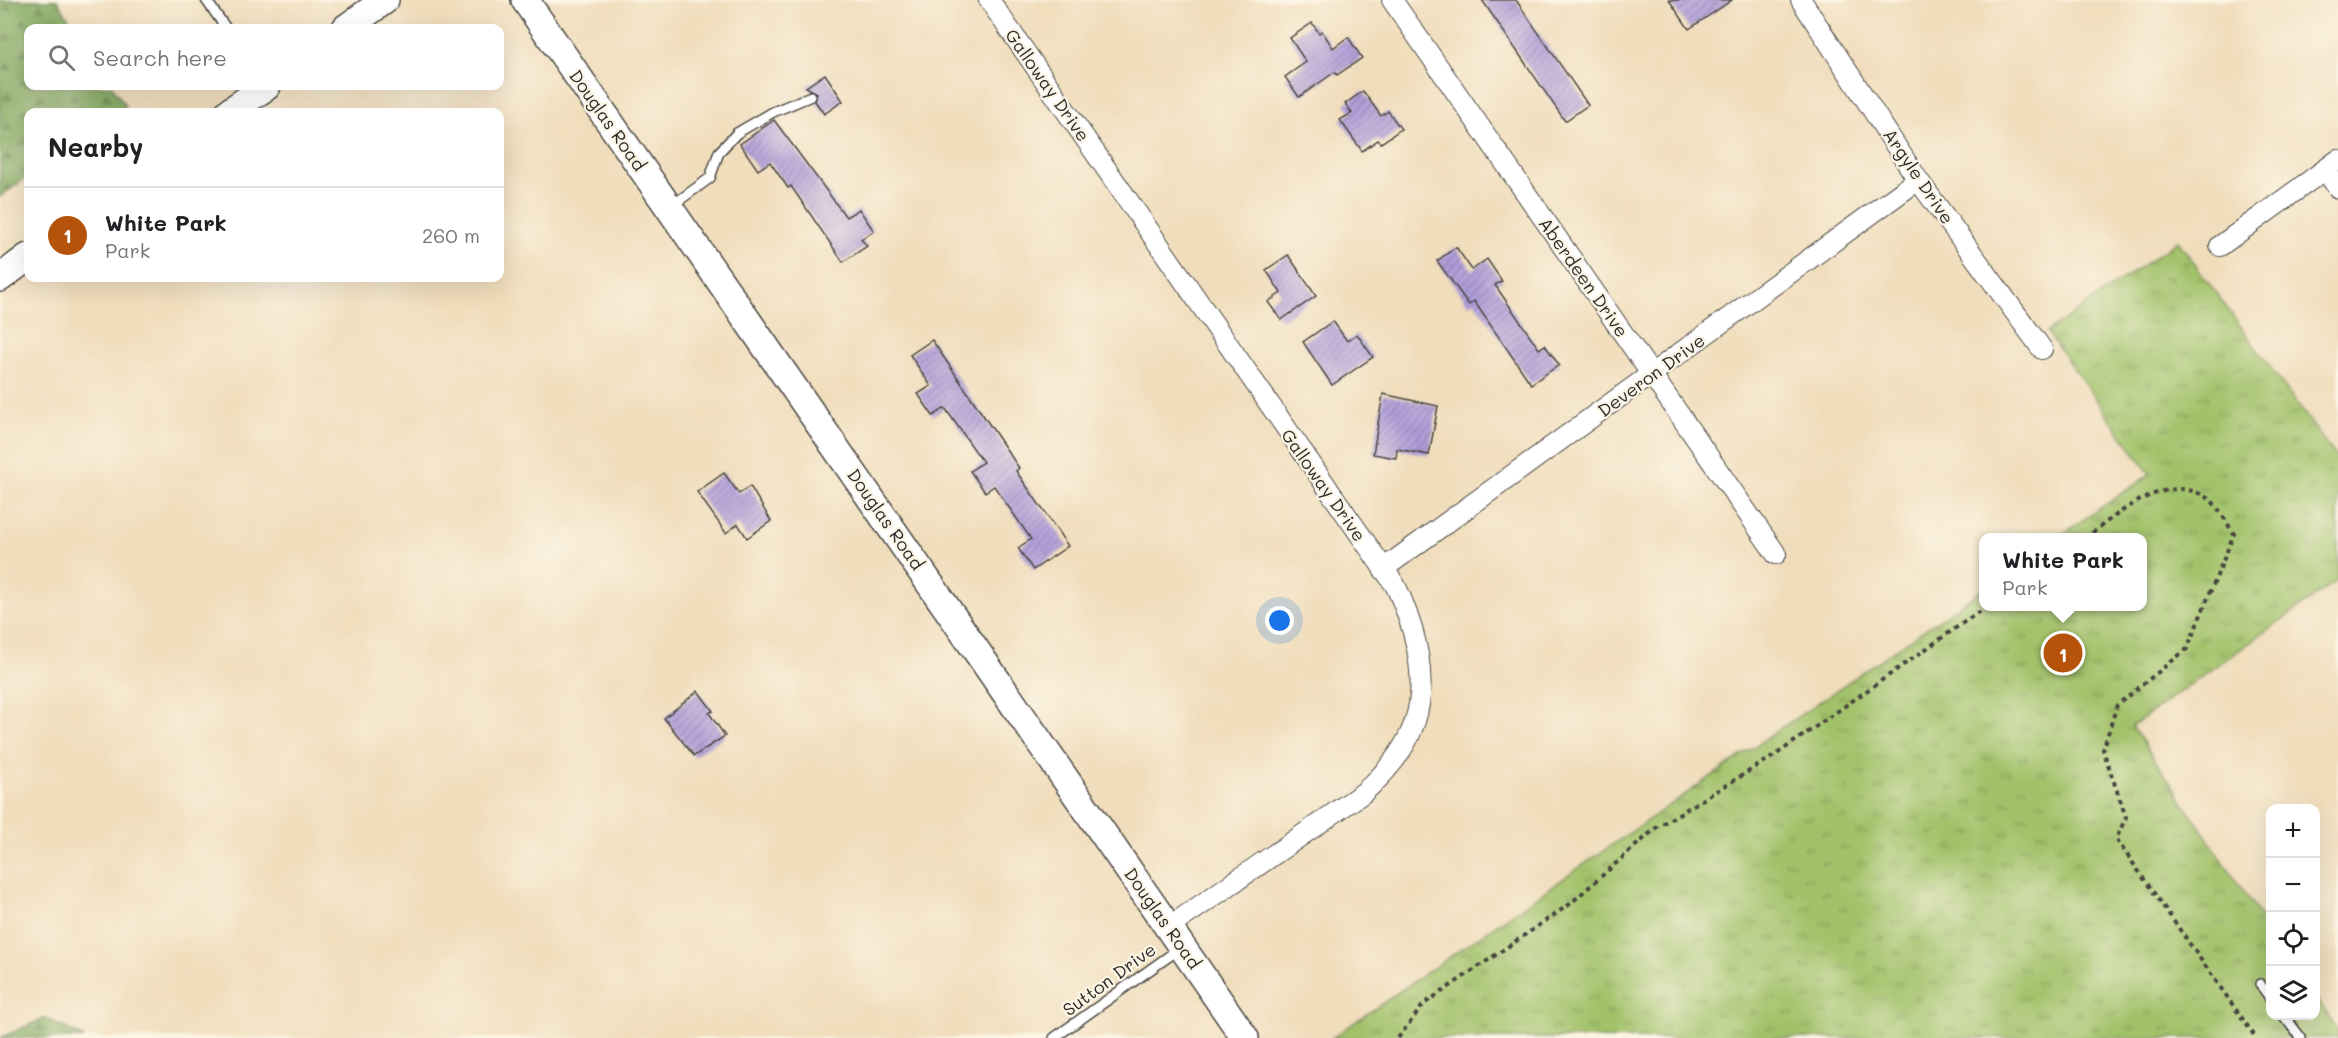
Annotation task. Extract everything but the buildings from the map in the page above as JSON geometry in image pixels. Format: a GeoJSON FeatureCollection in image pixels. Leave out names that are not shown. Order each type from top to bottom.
{"type":"FeatureCollection","features":[{"type":"Feature","properties":{"kind":"street"},"geometry":{"type":"LineString","coordinates":[[352,24],[385,0]]}},
{"type":"Feature","properties":{"kind":"street","name":"Douglas Road"},"geometry":{"type":"LineString","coordinates":[[525,0],[1245,1038]]}},
{"type":"Feature","properties":{"kind":"street","name":"Galloway Drive"},"geometry":{"type":"LineString","coordinates":[[989,0],[1383,569],[1403,600],[1417,649],[1422,678],[1422,699],[1417,719],[1405,746],[1384,775],[1176,937]]}},
{"type":"Feature","properties":{"kind":"street","name":"Aberdeen Drive"},"geometry":{"type":"LineString","coordinates":[[1392,0],[1776,554]]}},
{"type":"Feature","properties":{"kind":"street","name":"Argyle Drive"},"geometry":{"type":"LineString","coordinates":[[1801,0],[1918,180],[2042,349]]}},
{"type":"Feature","properties":{"kind":"street"},"geometry":{"type":"LineString","coordinates":[[235,108],[260,90]]}},
{"type":"Feature","properties":{"kind":"street"},"geometry":{"type":"LineString","coordinates":[[2220,246],[2332,165],[2338,188]]}},
{"type":"Feature","properties":{"kind":"street","name":"Deveron Drive"},"geometry":{"type":"LineString","coordinates":[[1383,569],[1918,180]]}},
{"type":"Feature","properties":{"kind":"street"},"geometry":{"type":"LineString","coordinates":[[0,278],[24,260]]}},
{"type":"Feature","properties":{"kind":"lane"},"geometry":{"type":"LineString","coordinates":[[206,0],[223,24]]}},
{"type":"Feature","properties":{"kind":"lane"},"geometry":{"type":"LineString","coordinates":[[669,208],[710,178],[719,152],[737,133],[766,116],[811,96]]}},
{"type":"Feature","properties":{"kind":"lane","name":"Sutton Drive"},"geometry":{"type":"LineString","coordinates":[[1054,1038],[1176,937]]}},
{"type":"Feature","properties":{"kind":"lane"},"geometry":{"type":"LineString","coordinates":[[2260,984],[2266,992]]}},
{"type":"Feature","properties":{"kind":"lane"},"geometry":{"type":"LineString","coordinates":[[2287,1020],[2301,1038]]}},
{"type":"Feature","properties":{"kind":"path"},"geometry":{"type":"LineString","coordinates":[[2091,533],[2142,498],[2184,488],[2210,500],[2234,534],[2187,649],[2117,705],[2103,750],[2126,817],[2116,839],[2256,1038]]}},
{"type":"Feature","properties":{"kind":"path"},"geometry":{"type":"LineString","coordinates":[[1398,1038],[1424,1004],[1570,904],[1657,827],[1774,756],[1980,611]]}},
{"type":"Feature","properties":{"kind":"green space"},"geometry":{"type":"Polygon","coordinates":[[[0,0],[57,0],[72,24],[24,24],[24,90],[115,90],[126,106],[123,108],[24,108],[24,179],[0,197],[0,0]]]}},
{"type":"Feature","properties":{"kind":"green space"},"geometry":{"type":"Polygon","coordinates":[[[2178,241],[2338,460],[2338,580],[2132,726],[2266,925],[2266,1020],[2320,1020],[2320,1003],[2338,1030],[2338,1038],[1332,1038],[1979,592],[1979,611],[2147,611],[2147,533],[2064,533],[2150,474],[2047,332],[2178,241]]]}},
{"type":"Feature","properties":{"kind":"green space"},"geometry":{"type":"Polygon","coordinates":[[[45,1018],[85,1038],[0,1038],[45,1018]]]}},
{"type":"Feature","properties":{"kind":"place","name":"White Park"},"geometry":{"type":"Point","coordinates":[2063,653]}}]}
